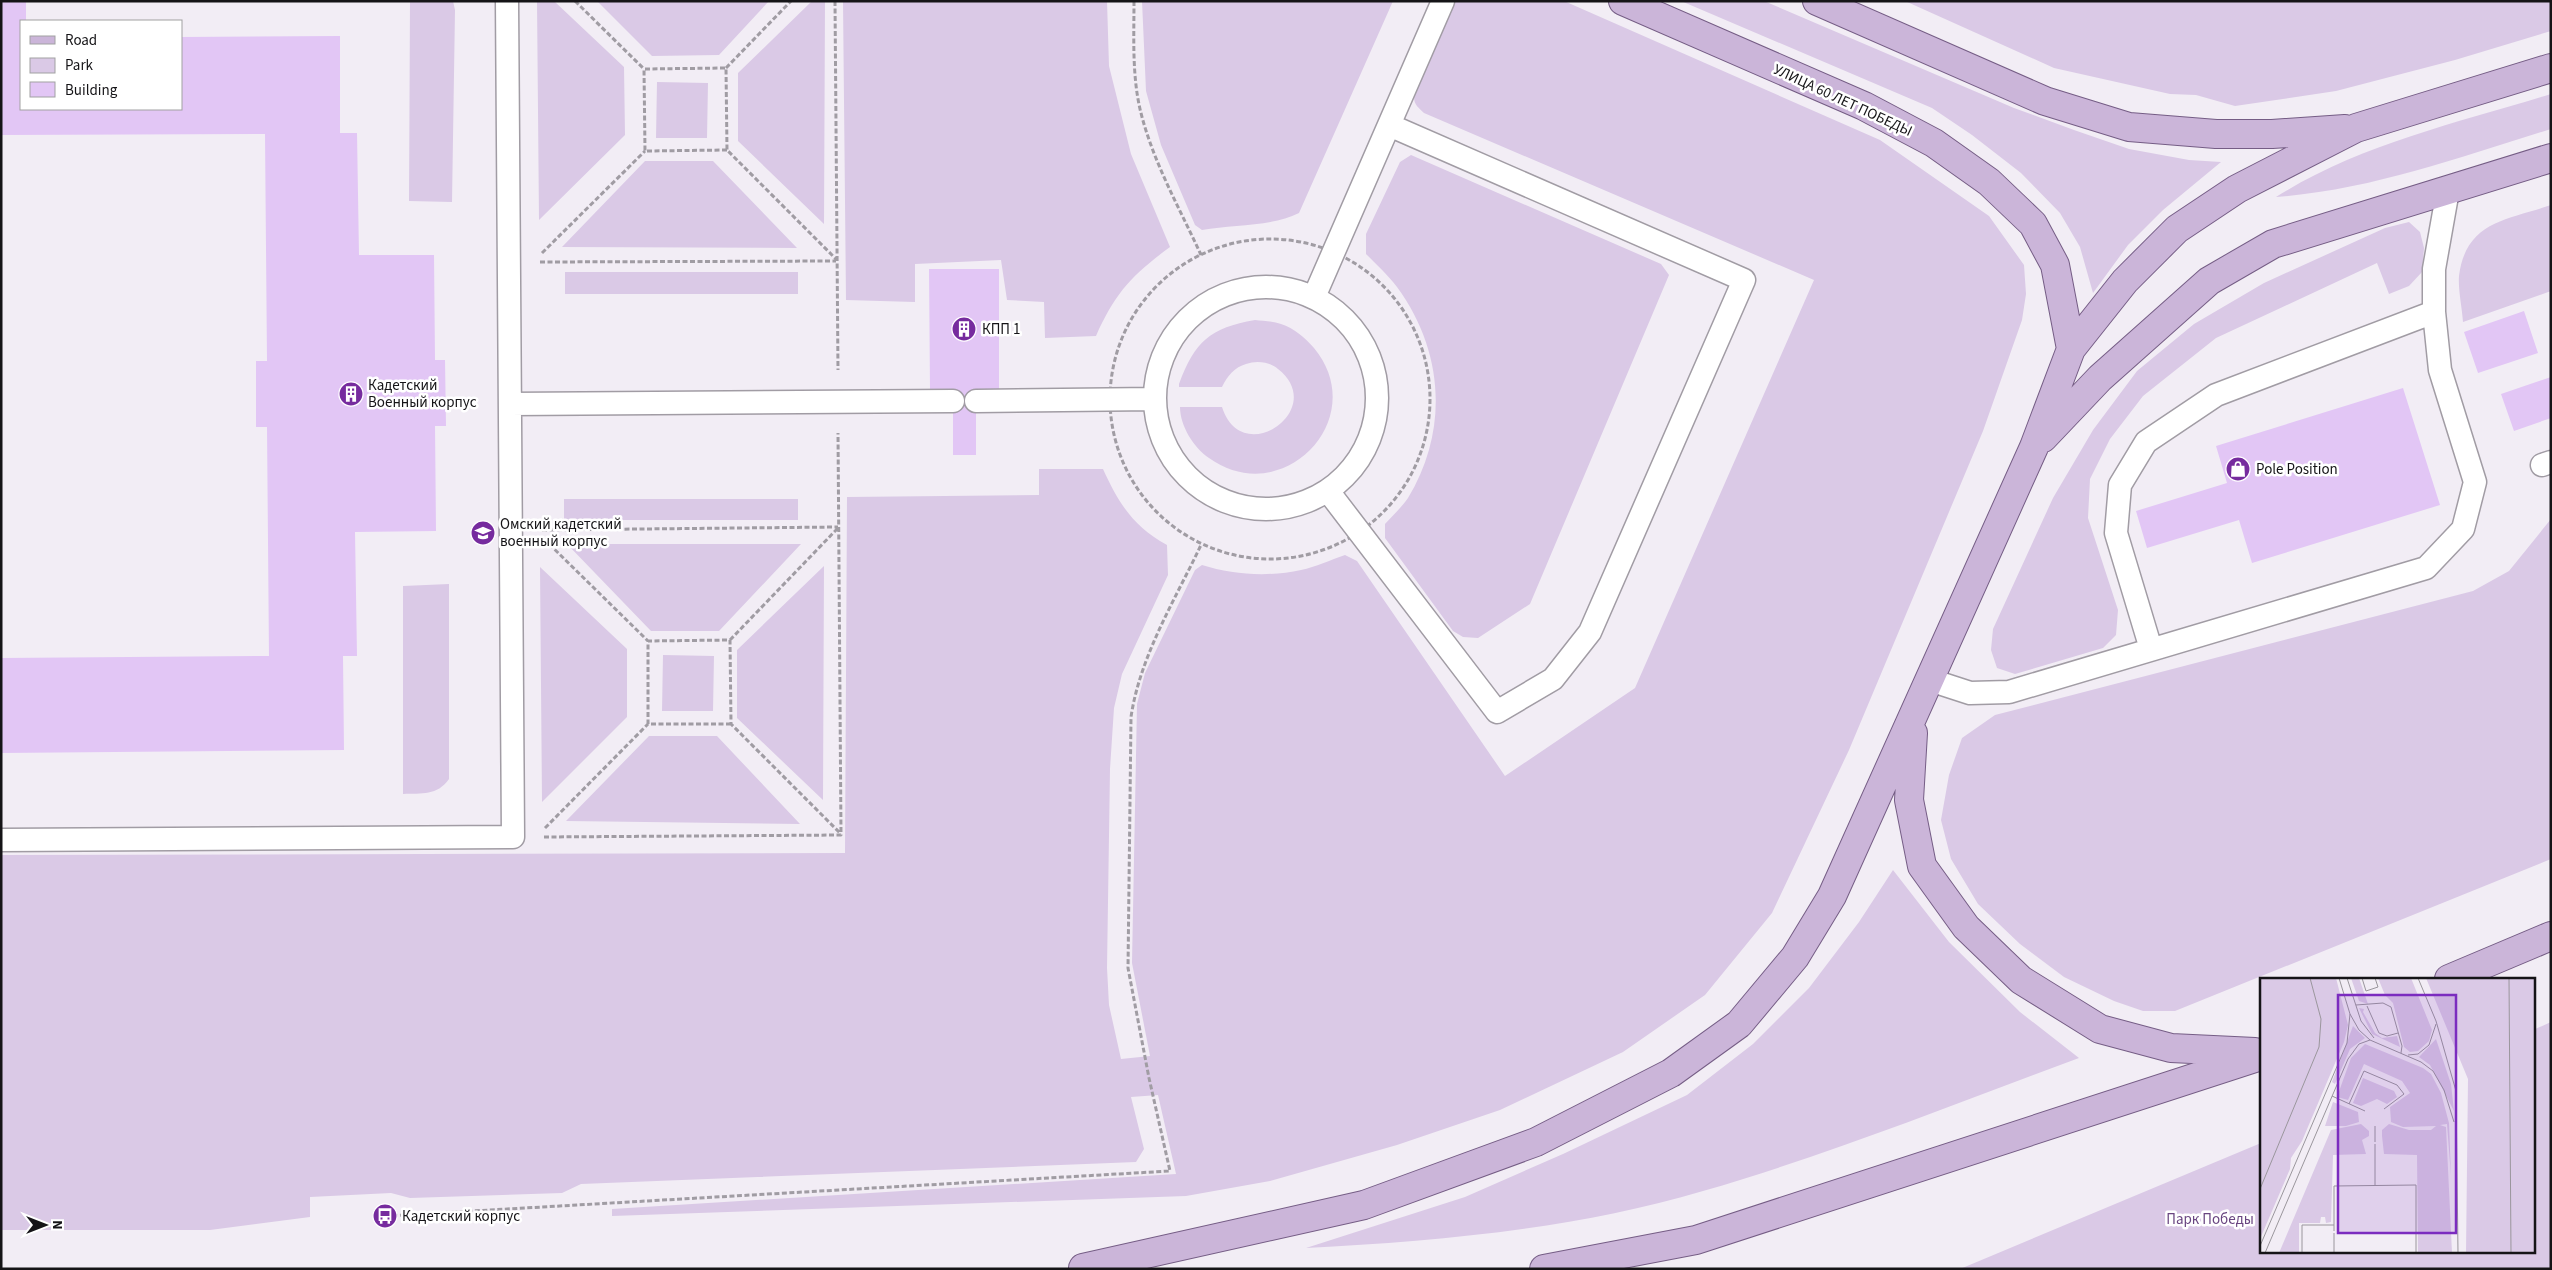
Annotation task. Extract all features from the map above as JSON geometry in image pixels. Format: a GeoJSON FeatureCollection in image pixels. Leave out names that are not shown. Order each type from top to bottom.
{"type":"FeatureCollection","features":[{"type":"Feature","properties":{"kind":"main road","name":"УЛИЦА 60 ЛЕТ ПОБЕДЫ"},"geometry":{"type":"LineString","coordinates":[[1623,1],[1864,106],[1934,143],[1989,182],[2033,224],[2055,265],[2071,349]]}},
{"type":"Feature","properties":{"kind":"main road"},"geometry":{"type":"LineString","coordinates":[[1817,1],[2045,101],[2129,127],[2216,134],[2272,134],[2356,128]]}},
{"type":"Feature","properties":{"kind":"main road"},"geometry":{"type":"LineString","coordinates":[[1083,1268],[1364,1206],[1536,1142],[1671,1074],[1739,1024],[1796,957],[1832,896],[2034,447],[2071,349],[2125,281],[2177,228],[2236,189],[2356,128],[2551,68]]}},
{"type":"Feature","properties":{"kind":"main road"},"geometry":{"type":"LineString","coordinates":[[2034,447],[2100,378],[2209,281],[2273,244],[2551,158]]}},
{"type":"Feature","properties":{"kind":"main road"},"geometry":{"type":"LineString","coordinates":[[1914,716],[1909,800],[1922,866],[1966,928],[2021,980],[2100,1029],[2171,1048],[2260,1052]]}},
{"type":"Feature","properties":{"kind":"main road"},"geometry":{"type":"LineString","coordinates":[[2451,978],[2551,936]]}},
{"type":"Feature","properties":{"kind":"main road"},"geometry":{"type":"LineString","coordinates":[[1544,1269],[1696,1240],[2260,1056]]}},
{"type":"Feature","properties":{"kind":"main road"},"geometry":{"type":"LineString","coordinates":[[1067,1269],[1094,1269]]}},
{"type":"Feature","properties":{"kind":"lane"},"geometry":{"type":"LineString","coordinates":[[1,840],[513,837],[507,1]]}},
{"type":"Feature","properties":{"kind":"lane"},"geometry":{"type":"LineString","coordinates":[[1314,297],[1443,1]]}},
{"type":"Feature","properties":{"kind":"lane"},"geometry":{"type":"LineString","coordinates":[[1328,491],[1497,712],[1553,679],[1590,632],[1744,280],[1389,125]]}},
{"type":"Feature","properties":{"kind":"lane"},"geometry":{"type":"LineString","coordinates":[[1930,680],[1970,693],[2009,692],[2426,568],[2463,529],[2475,482],[2440,370],[2434,312],[2434,269],[2448,190]]}},
{"type":"Feature","properties":{"kind":"lane"},"geometry":{"type":"LineString","coordinates":[[1251,287],[1283,287],[1314,297],[1342,316],[1363,342],[1375,373],[1377,407],[1370,439],[1353,468],[1328,491],[1297,506],[1264,510],[1230,504],[1199,488],[1175,464],[1163,441],[1159,433],[1154,400],[1158,367],[1171,337],[1193,313],[1220,296],[1251,287]]}},
{"type":"Feature","properties":{"kind":"lane"},"geometry":{"type":"LineString","coordinates":[[2151,649],[2116,533],[2120,485],[2146,442],[2216,395],[2434,312]]}},
{"type":"Feature","properties":{"kind":"lane"},"geometry":{"type":"LineString","coordinates":[[976,401],[1154,400]]}},
{"type":"Feature","properties":{"kind":"lane"},"geometry":{"type":"LineString","coordinates":[[510,404],[953,401]]}},
{"type":"Feature","properties":{"kind":"path"},"geometry":{"type":"LineString","coordinates":[[575,1],[644,68],[726,68]]}},
{"type":"Feature","properties":{"kind":"path"},"geometry":{"type":"LineString","coordinates":[[791,1],[726,68],[727,150],[837,261]]}},
{"type":"Feature","properties":{"kind":"path"},"geometry":{"type":"LineString","coordinates":[[835,1],[841,835]]}},
{"type":"Feature","properties":{"kind":"path"},"geometry":{"type":"LineString","coordinates":[[1134,1],[1134,61],[1140,108],[1155,154],[1201,255]]}},
{"type":"Feature","properties":{"kind":"path"},"geometry":{"type":"LineString","coordinates":[[644,68],[644,151]]}},
{"type":"Feature","properties":{"kind":"path"},"geometry":{"type":"LineString","coordinates":[[727,150],[644,151],[533,262],[837,261]]}},
{"type":"Feature","properties":{"kind":"path"},"geometry":{"type":"LineString","coordinates":[[1281,239],[1308,243],[1334,252],[1361,268],[1385,288],[1400,306],[1419,339],[1427,369],[1430,400],[1427,431],[1418,461],[1404,488],[1384,512],[1360,532],[1331,548],[1307,555],[1265,560],[1232,556],[1201,545],[1175,529],[1153,509],[1134,485],[1120,458],[1112,430],[1109,400],[1112,370],[1120,341],[1134,314],[1152,290],[1174,270],[1201,255],[1226,245],[1253,240],[1281,239]]}},
{"type":"Feature","properties":{"kind":"path"},"geometry":{"type":"LineString","coordinates":[[838,527],[730,640],[731,724],[841,835]]}},
{"type":"Feature","properties":{"kind":"path"},"geometry":{"type":"LineString","coordinates":[[730,640],[648,641],[535,530],[838,527]]}},
{"type":"Feature","properties":{"kind":"path"},"geometry":{"type":"LineString","coordinates":[[385,1216],[1170,1171],[1149,1078],[1128,968],[1131,717],[1135,692],[1143,666],[1201,545]]}},
{"type":"Feature","properties":{"kind":"path"},"geometry":{"type":"LineString","coordinates":[[648,641],[648,724],[537,837],[841,835]]}},
{"type":"Feature","properties":{"kind":"path"},"geometry":{"type":"LineString","coordinates":[[648,724],[731,724]]}},
{"type":"Feature","properties":{"kind":"green space"},"geometry":{"type":"Polygon","coordinates":[[[410,1],[453,1],[455,10],[452,202],[409,201],[410,1]]]}},
{"type":"Feature","properties":{"kind":"green space"},"geometry":{"type":"Polygon","coordinates":[[[537,1],[554,1],[624,67],[625,135],[539,220],[537,1]]]}},
{"type":"Feature","properties":{"kind":"green space"},"geometry":{"type":"Polygon","coordinates":[[[597,1],[769,1],[719,55],[652,56],[597,1]]]}},
{"type":"Feature","properties":{"kind":"green space"},"geometry":{"type":"Polygon","coordinates":[[[812,1],[825,1],[824,224],[738,141],[738,73],[812,1]]]}},
{"type":"Feature","properties":{"kind":"green space"},"geometry":{"type":"Polygon","coordinates":[[[843,1],[1107,1],[1109,66],[1131,154],[1170,247],[1145,267],[1126,286],[1110,308],[1096,336],[1045,338],[1044,302],[1007,300],[1001,260],[915,264],[915,302],[846,300],[843,1]]]}},
{"type":"Feature","properties":{"kind":"green space"},"geometry":{"type":"Polygon","coordinates":[[[1142,1],[1393,1],[1299,213],[1276,221],[1202,230],[1195,225],[1161,145],[1146,91],[1142,1]]]}},
{"type":"Feature","properties":{"kind":"green space"},"geometry":{"type":"Polygon","coordinates":[[[1456,1],[1564,1],[1880,140],[1989,216],[2024,265],[2026,294],[2022,320],[1983,431],[1849,750],[1772,913],[1705,995],[1623,1052],[1500,1110],[1397,1145],[1270,1181],[1186,1196],[612,1216],[612,1209],[1176,1174],[1158,1095],[1131,1097],[1144,1149],[1136,1162],[581,1184],[562,1193],[410,1198],[391,1193],[310,1197],[310,1217],[210,1230],[1,1230],[1,855],[845,853],[847,497],[1039,495],[1039,469],[1103,469],[1128,513],[1145,530],[1167,545],[1168,575],[1122,674],[1114,708],[1110,769],[1107,968],[1109,1005],[1121,1059],[1150,1056],[1132,963],[1137,704],[1145,673],[1195,570],[1202,565],[1239,573],[1276,574],[1307,569],[1345,555],[1357,561],[1505,776],[1635,688],[1814,280],[1424,113],[1415,102],[1415,89],[1424,65],[1456,1]]]}},
{"type":"Feature","properties":{"kind":"green space"},"geometry":{"type":"Polygon","coordinates":[[[1681,1],[1764,1],[2014,108],[2074,130],[2129,149],[2189,160],[2221,162],[2163,210],[2128,245],[2093,293],[2080,247],[2060,213],[2021,173],[1972,135],[1932,108],[1681,1]]]}},
{"type":"Feature","properties":{"kind":"green space"},"geometry":{"type":"Polygon","coordinates":[[[1905,1],[2551,1],[2551,31],[2455,60],[2336,91],[2235,106],[2196,95],[2170,94],[2054,68],[1905,1]]]}},
{"type":"Feature","properties":{"kind":"green space"},"geometry":{"type":"Polygon","coordinates":[[[657,82],[708,83],[707,138],[656,138],[657,82]]]}},
{"type":"Feature","properties":{"kind":"green space"},"geometry":{"type":"Polygon","coordinates":[[[2551,94],[2551,129],[2381,180],[2311,193],[2276,197],[2341,163],[2375,149],[2445,125],[2551,94]]]}},
{"type":"Feature","properties":{"kind":"green space"},"geometry":{"type":"Polygon","coordinates":[[[1411,155],[1661,264],[1669,275],[1530,604],[1478,638],[1463,637],[1453,631],[1385,538],[1385,524],[1408,498],[1421,472],[1430,445],[1435,418],[1436,391],[1432,364],[1424,337],[1413,312],[1397,287],[1366,254],[1366,234],[1400,162],[1411,155]]]}},
{"type":"Feature","properties":{"kind":"green space"},"geometry":{"type":"Polygon","coordinates":[[[645,161],[713,161],[797,248],[562,247],[645,161]]]}},
{"type":"Feature","properties":{"kind":"green space"},"geometry":{"type":"Polygon","coordinates":[[[2551,205],[2551,291],[2463,322],[2459,276],[2463,258],[2470,244],[2480,233],[2491,226],[2551,205]]]}},
{"type":"Feature","properties":{"kind":"green space"},"geometry":{"type":"Polygon","coordinates":[[[2409,222],[2420,232],[2424,248],[2422,272],[2409,286],[2389,294],[2377,263],[2216,338],[2143,396],[2110,439],[2090,479],[2088,518],[2118,610],[2116,635],[2103,648],[2015,674],[1997,668],[1991,650],[1993,629],[2053,498],[2093,430],[2137,371],[2194,324],[2264,283],[2385,228],[2409,222]]]}},
{"type":"Feature","properties":{"kind":"green space"},"geometry":{"type":"Polygon","coordinates":[[[565,272],[798,272],[798,294],[565,294],[565,272]]]}},
{"type":"Feature","properties":{"kind":"green space"},"geometry":{"type":"Polygon","coordinates":[[[1255,320],[1275,322],[1286,326],[1311,344],[1329,375],[1332,402],[1326,428],[1311,449],[1290,465],[1265,473],[1237,471],[1203,454],[1185,429],[1180,407],[1222,407],[1232,425],[1246,433],[1262,433],[1277,427],[1288,415],[1294,401],[1291,385],[1278,369],[1267,363],[1255,362],[1238,367],[1226,379],[1222,387],[1179,387],[1191,357],[1206,339],[1226,327],[1255,320]]]}},
{"type":"Feature","properties":{"kind":"green space"},"geometry":{"type":"Polygon","coordinates":[[[564,499],[798,499],[798,520],[564,520],[564,499]]]}},
{"type":"Feature","properties":{"kind":"green space"},"geometry":{"type":"Polygon","coordinates":[[[2551,519],[2551,859],[2175,1011],[2143,1011],[2114,1001],[2064,977],[2020,944],[1978,904],[1951,859],[1941,820],[1949,775],[1962,738],[1995,715],[2473,591],[2509,571],[2551,519]]]}},
{"type":"Feature","properties":{"kind":"green space"},"geometry":{"type":"Polygon","coordinates":[[[567,544],[801,544],[719,631],[651,631],[567,544]]]}},
{"type":"Feature","properties":{"kind":"green space"},"geometry":{"type":"Polygon","coordinates":[[[824,566],[823,800],[737,718],[737,650],[824,566]]]}},
{"type":"Feature","properties":{"kind":"green space"},"geometry":{"type":"Polygon","coordinates":[[[540,567],[627,649],[627,717],[542,802],[540,567]]]}},
{"type":"Feature","properties":{"kind":"green space"},"geometry":{"type":"Polygon","coordinates":[[[449,584],[449,779],[434,791],[403,794],[403,586],[449,584]]]}},
{"type":"Feature","properties":{"kind":"green space"},"geometry":{"type":"Polygon","coordinates":[[[663,655],[714,656],[713,711],[662,711],[663,655]]]}},
{"type":"Feature","properties":{"kind":"green space"},"geometry":{"type":"Polygon","coordinates":[[[649,736],[717,736],[800,824],[566,821],[649,736]]]}},
{"type":"Feature","properties":{"kind":"green space"},"geometry":{"type":"Polygon","coordinates":[[[1893,870],[1949,942],[2020,1012],[2079,1058],[1798,1161],[1751,1177],[1655,1204],[1606,1215],[1506,1231],[1456,1237],[1306,1248],[1465,1197],[1563,1154],[1687,1095],[1753,1044],[1809,988],[1859,922],[1893,870]]]}},
{"type":"Feature","properties":{"kind":"green space","name":"Парк Победы"},"geometry":{"type":"Polygon","coordinates":[[[2551,1022],[2551,1269],[1960,1269],[2260,1143],[2260,1252],[2534,1252],[2534,1030],[2551,1022]]]}},
{"type":"Feature","properties":{"kind":"building","name":"Кадетский Военный корпус"},"geometry":{"type":"Polygon","coordinates":[[[1,1],[26,1],[26,20],[20,20],[20,110],[182,110],[182,37],[340,36],[340,133],[357,133],[359,255],[434,255],[435,360],[445,360],[446,426],[435,426],[436,531],[355,532],[357,656],[343,656],[344,750],[1,753],[1,658],[269,656],[267,427],[256,427],[256,361],[267,361],[265,134],[1,135],[1,1]]]}},
{"type":"Feature","properties":{"kind":"building","name":"КПП 1"},"geometry":{"type":"Polygon","coordinates":[[[929,269],[999,269],[999,390],[976,390],[976,455],[953,455],[953,390],[930,390],[929,269]]]}},
{"type":"Feature","properties":{"kind":"building"},"geometry":{"type":"Polygon","coordinates":[[[2524,311],[2538,353],[2478,373],[2464,332],[2524,311]]]}},
{"type":"Feature","properties":{"kind":"building"},"geometry":{"type":"Polygon","coordinates":[[[2551,377],[2551,418],[2514,431],[2501,394],[2551,377]]]}},
{"type":"Feature","properties":{"kind":"building"},"geometry":{"type":"Polygon","coordinates":[[[2403,388],[2440,505],[2252,563],[2239,520],[2147,548],[2136,511],[2227,483],[2216,446],[2403,388]]]}},
{"type":"Feature","properties":{"kind":"place","name":"КПП 1"},"geometry":{"type":"Point","coordinates":[964,329]}},
{"type":"Feature","properties":{"kind":"place","name":"Кадетский Военный корпус"},"geometry":{"type":"Point","coordinates":[351,394]}},
{"type":"Feature","properties":{"kind":"place","name":"Pole Position"},"geometry":{"type":"Point","coordinates":[2238,469]}},
{"type":"Feature","properties":{"kind":"place","name":"Омский кадетский военный корпус"},"geometry":{"type":"Point","coordinates":[483,533]}},
{"type":"Feature","properties":{"kind":"place","name":"Кадетский корпус"},"geometry":{"type":"Point","coordinates":[385,1216]}}]}
